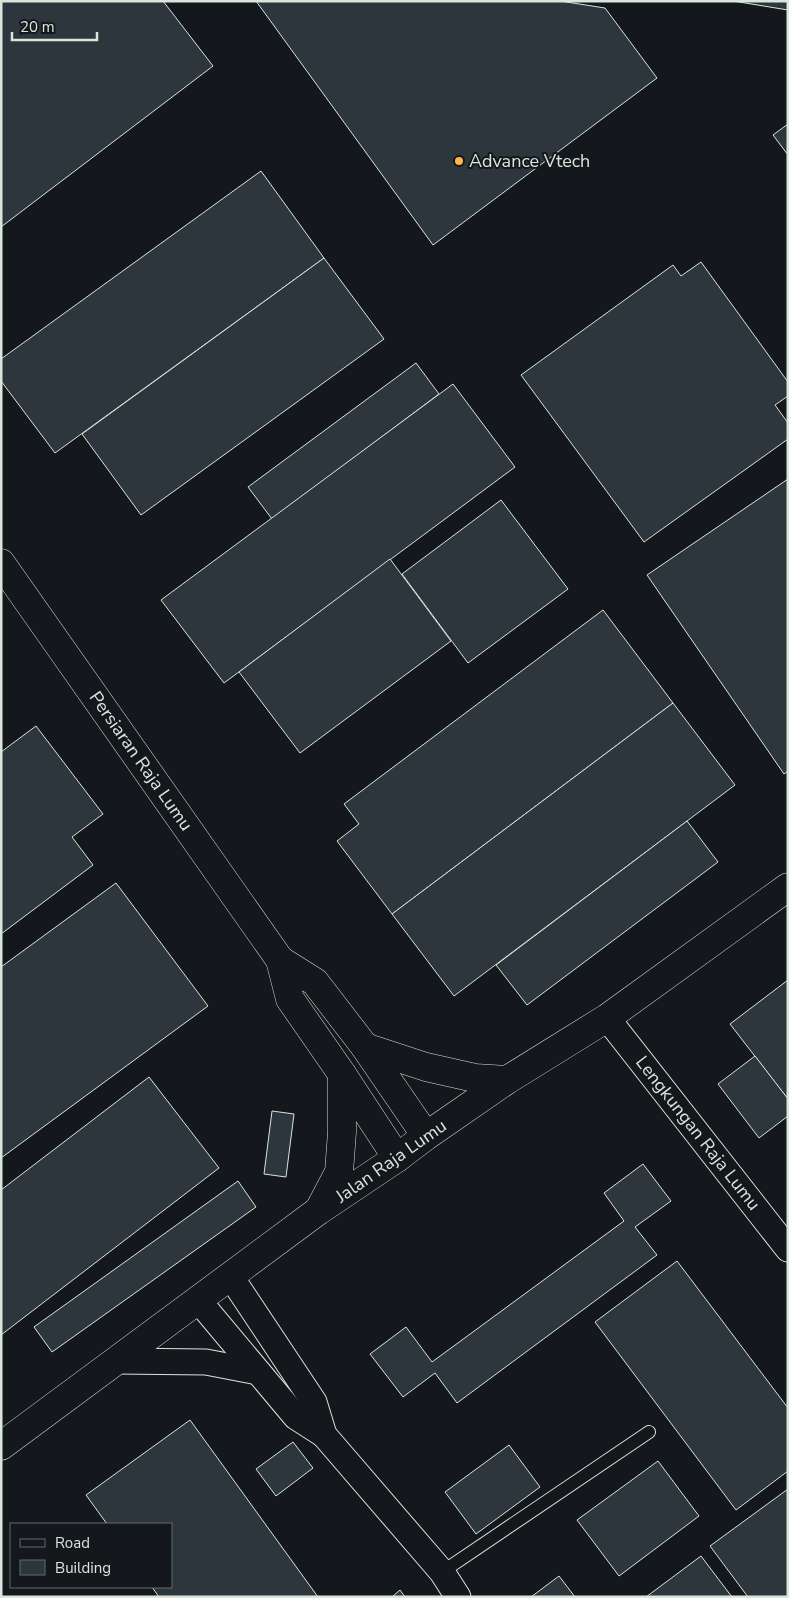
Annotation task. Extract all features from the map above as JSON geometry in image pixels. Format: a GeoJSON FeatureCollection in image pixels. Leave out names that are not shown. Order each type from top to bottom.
{"type":"FeatureCollection","features":[{"type":"Feature","properties":{"kind":"street","name":"Persiaran Raja Lumu"},"geometry":{"type":"LineString","coordinates":[[1,563],[280,960],[290,999],[398,1158]]}},
{"type":"Feature","properties":{"kind":"street","name":"Jalan Raja Lumu"},"geometry":{"type":"LineString","coordinates":[[1,1446],[198,1300],[231,1278],[318,1211],[398,1158],[426,1136],[507,1080],[608,1018],[788,887]]}},
{"type":"Feature","properties":{"kind":"street","name":"Persiaran Raja Lumu"},"geometry":{"type":"LineString","coordinates":[[280,960],[315,982],[365,1047],[426,1136]]}},
{"type":"Feature","properties":{"kind":"street","name":"Lengkungan Raja Lumu"},"geometry":{"type":"LineString","coordinates":[[608,1018],[788,1248]]}},
{"type":"Feature","properties":{"kind":"street"},"geometry":{"type":"LineString","coordinates":[[365,1047],[426,1067],[467,1076],[507,1080]]}},
{"type":"Feature","properties":{"kind":"street"},"geometry":{"type":"LineString","coordinates":[[318,1211],[339,1172],[342,1132],[342,1074]]}},
{"type":"Feature","properties":{"kind":"street"},"geometry":{"type":"LineString","coordinates":[[231,1278],[314,1402],[324,1435]]}},
{"type":"Feature","properties":{"kind":"street"},"geometry":{"type":"LineString","coordinates":[[198,1300],[296,1417],[324,1435],[442,1572],[458,1597]]}},
{"type":"Feature","properties":{"kind":"street"},"geometry":{"type":"LineString","coordinates":[[116,1361],[206,1362],[258,1372]]}},
{"type":"Feature","properties":{"kind":"lane"},"geometry":{"type":"LineString","coordinates":[[442,1572],[648,1432]]}},
{"type":"Feature","properties":{"kind":"building"},"geometry":{"type":"Polygon","coordinates":[[[1,1],[163,1],[213,66],[1,227],[1,1]]]}},
{"type":"Feature","properties":{"kind":"building","name":"Advance Vtech"},"geometry":{"type":"Polygon","coordinates":[[[256,1],[560,1],[605,8],[657,78],[433,245],[256,1]]]}},
{"type":"Feature","properties":{"kind":"building"},"geometry":{"type":"Polygon","coordinates":[[[733,1],[788,1],[788,10],[733,1]]]}},
{"type":"Feature","properties":{"kind":"building"},"geometry":{"type":"Polygon","coordinates":[[[788,124],[788,155],[773,135],[788,124]]]}},
{"type":"Feature","properties":{"kind":"building"},"geometry":{"type":"Polygon","coordinates":[[[261,171],[324,258],[55,453],[1,381],[1,359],[261,171]]]}},
{"type":"Feature","properties":{"kind":"building"},"geometry":{"type":"Polygon","coordinates":[[[324,258],[384,339],[141,515],[82,434],[324,258]]]}},
{"type":"Feature","properties":{"kind":"building"},"geometry":{"type":"Polygon","coordinates":[[[701,262],[788,382],[788,396],[775,405],[788,423],[788,439],[644,542],[521,375],[673,265],[681,276],[701,262]]]}},
{"type":"Feature","properties":{"kind":"building"},"geometry":{"type":"Polygon","coordinates":[[[416,363],[439,394],[272,519],[248,487],[416,363]]]}},
{"type":"Feature","properties":{"kind":"building"},"geometry":{"type":"Polygon","coordinates":[[[453,384],[515,467],[224,683],[161,600],[453,384]]]}},
{"type":"Feature","properties":{"kind":"building"},"geometry":{"type":"Polygon","coordinates":[[[788,479],[788,771],[784,774],[647,575],[788,479]]]}},
{"type":"Feature","properties":{"kind":"building"},"geometry":{"type":"Polygon","coordinates":[[[501,500],[568,589],[468,663],[402,574],[501,500]]]}},
{"type":"Feature","properties":{"kind":"building"},"geometry":{"type":"Polygon","coordinates":[[[390,559],[451,641],[300,753],[239,672],[390,559]]]}},
{"type":"Feature","properties":{"kind":"building"},"geometry":{"type":"Polygon","coordinates":[[[603,610],[673,703],[392,914],[337,841],[359,824],[344,804],[603,610]]]}},
{"type":"Feature","properties":{"kind":"building"},"geometry":{"type":"Polygon","coordinates":[[[673,703],[735,785],[454,996],[392,914],[673,703]]]}},
{"type":"Feature","properties":{"kind":"building"},"geometry":{"type":"Polygon","coordinates":[[[36,726],[103,814],[72,837],[93,865],[1,934],[1,752],[36,726]]]}},
{"type":"Feature","properties":{"kind":"building"},"geometry":{"type":"Polygon","coordinates":[[[687,821],[718,862],[527,1005],[496,965],[687,821]]]}},
{"type":"Feature","properties":{"kind":"building"},"geometry":{"type":"Polygon","coordinates":[[[116,883],[208,1006],[1,1158],[1,967],[116,883]]]}},
{"type":"Feature","properties":{"kind":"building"},"geometry":{"type":"Polygon","coordinates":[[[788,980],[788,1099],[730,1024],[788,980]]]}},
{"type":"Feature","properties":{"kind":"building"},"geometry":{"type":"Polygon","coordinates":[[[755,1056],[788,1099],[788,1116],[759,1138],[718,1084],[755,1056]]]}},
{"type":"Feature","properties":{"kind":"building"},"geometry":{"type":"Polygon","coordinates":[[[149,1077],[219,1168],[1,1335],[1,1190],[149,1077]]]}},
{"type":"Feature","properties":{"kind":"building"},"geometry":{"type":"Polygon","coordinates":[[[272,1111],[294,1114],[286,1177],[264,1174],[272,1111]]]}},
{"type":"Feature","properties":{"kind":"building"},"geometry":{"type":"Polygon","coordinates":[[[643,1164],[671,1201],[635,1227],[657,1255],[457,1403],[435,1373],[403,1397],[370,1354],[406,1327],[432,1362],[624,1221],[604,1193],[643,1164]]]}},
{"type":"Feature","properties":{"kind":"building"},"geometry":{"type":"Polygon","coordinates":[[[238,1181],[256,1207],[52,1352],[34,1327],[238,1181]]]}},
{"type":"Feature","properties":{"kind":"building"},"geometry":{"type":"Polygon","coordinates":[[[677,1261],[788,1408],[788,1471],[736,1510],[595,1322],[677,1261]]]}},
{"type":"Feature","properties":{"kind":"building"},"geometry":{"type":"Polygon","coordinates":[[[190,1420],[318,1597],[159,1597],[153,1588],[172,1588],[172,1523],[106,1523],[86,1495],[190,1420]]]}},
{"type":"Feature","properties":{"kind":"building"},"geometry":{"type":"Polygon","coordinates":[[[293,1442],[313,1468],[276,1496],[256,1469],[293,1442]]]}},
{"type":"Feature","properties":{"kind":"building"},"geometry":{"type":"Polygon","coordinates":[[[509,1445],[540,1487],[476,1534],[445,1492],[509,1445]]]}},
{"type":"Feature","properties":{"kind":"building"},"geometry":{"type":"Polygon","coordinates":[[[658,1461],[699,1516],[619,1576],[577,1520],[658,1461]]]}},
{"type":"Feature","properties":{"kind":"building"},"geometry":{"type":"Polygon","coordinates":[[[788,1489],[788,1597],[748,1597],[710,1546],[788,1489]]]}},
{"type":"Feature","properties":{"kind":"building"},"geometry":{"type":"Polygon","coordinates":[[[701,1556],[732,1597],[646,1597],[701,1556]]]}},
{"type":"Feature","properties":{"kind":"building"},"geometry":{"type":"Polygon","coordinates":[[[559,1576],[575,1597],[531,1597],[559,1576]]]}},
{"type":"Feature","properties":{"kind":"building"},"geometry":{"type":"Polygon","coordinates":[[[400,1590],[405,1597],[392,1597],[400,1590]]]}},
{"type":"Feature","properties":{"kind":"place","name":"Advance Vtech"},"geometry":{"type":"Point","coordinates":[459,161]}}]}
